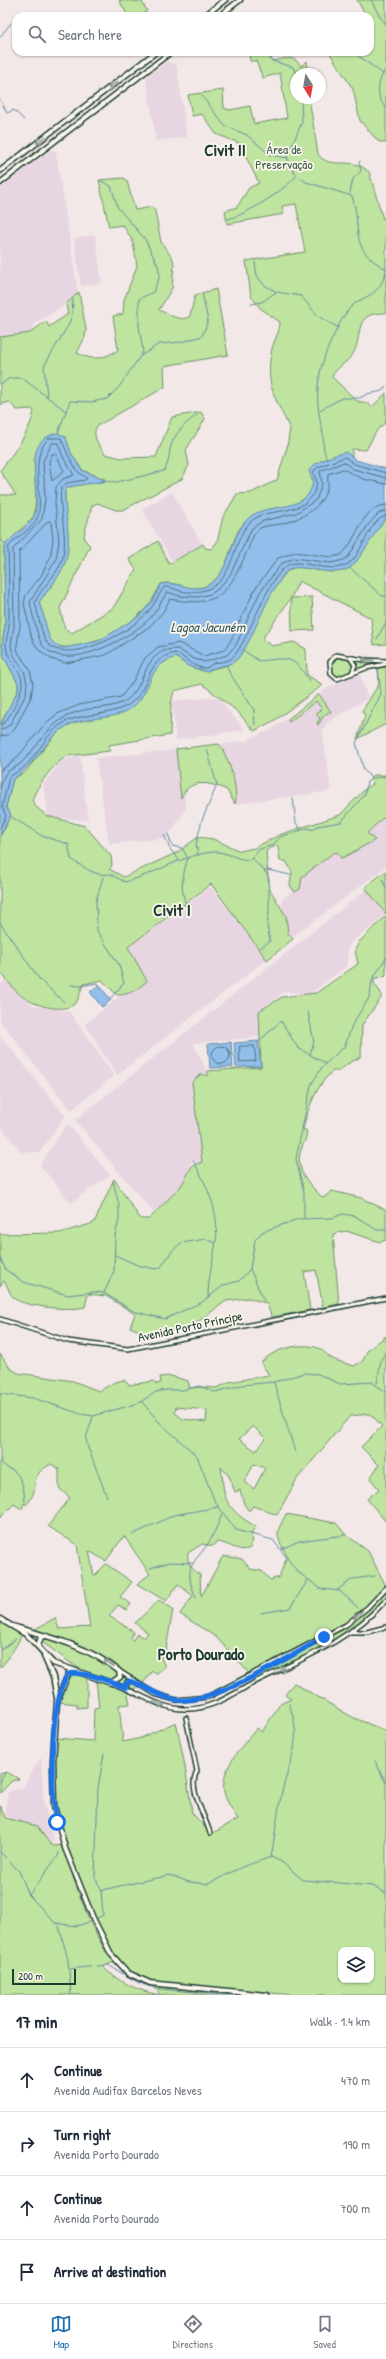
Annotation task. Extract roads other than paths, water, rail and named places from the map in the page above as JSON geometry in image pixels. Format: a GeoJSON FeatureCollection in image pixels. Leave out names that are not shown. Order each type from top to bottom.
{"type":"FeatureCollection","features":[{"type":"Feature","properties":{"kind":"main road"},"geometry":{"type":"LineString","coordinates":[[209,12],[225,0]]}},
{"type":"Feature","properties":{"kind":"main road"},"geometry":{"type":"LineString","coordinates":[[224,12],[240,0]]}},
{"type":"Feature","properties":{"kind":"main road"},"geometry":{"type":"LineString","coordinates":[[0,171],[151,56]]}},
{"type":"Feature","properties":{"kind":"main road"},"geometry":{"type":"LineString","coordinates":[[1,182],[167,56]]}},
{"type":"Feature","properties":{"kind":"main road"},"geometry":{"type":"LineString","coordinates":[[0,1619],[34,1641],[42,1652],[53,1677],[57,1701],[52,1789],[57,1822],[93,1918],[115,1960],[134,1977],[161,1986],[267,1995]]}},
{"type":"Feature","properties":{"kind":"main road"},"geometry":{"type":"LineString","coordinates":[[12,1626],[38,1633],[91,1652],[119,1671],[120,1677],[111,1683],[87,1675],[69,1672],[53,1663],[42,1652]]}},
{"type":"Feature","properties":{"kind":"main road"},"geometry":{"type":"LineString","coordinates":[[34,1641],[38,1633]]}},
{"type":"Feature","properties":{"kind":"main road"},"geometry":{"type":"LineString","coordinates":[[38,1646],[41,1637],[46,1636]]}},
{"type":"Feature","properties":{"kind":"main road"},"geometry":{"type":"LineString","coordinates":[[57,1701],[62,1684],[69,1672]]}},
{"type":"Feature","properties":{"kind":"street"},"geometry":{"type":"LineString","coordinates":[[386,661],[350,658],[336,655],[330,662],[331,674],[338,679],[352,673],[386,664]]}},
{"type":"Feature","properties":{"kind":"street"},"geometry":{"type":"LineString","coordinates":[[350,658],[355,665],[352,673]]}},
{"type":"Feature","properties":{"kind":"street","name":"Avenida Porto Príncipe"},"geometry":{"type":"LineString","coordinates":[[0,1319],[68,1341],[128,1349],[386,1298]]}},
{"type":"Feature","properties":{"kind":"street"},"geometry":{"type":"LineString","coordinates":[[119,1671],[133,1682],[155,1694],[176,1700],[208,1697],[227,1689],[346,1625],[367,1608],[386,1588]]}},
{"type":"Feature","properties":{"kind":"street"},"geometry":{"type":"LineString","coordinates":[[111,1683],[126,1688],[160,1705],[178,1709],[198,1708],[230,1696],[310,1655],[350,1632],[386,1600]]}},
{"type":"Feature","properties":{"kind":"street"},"geometry":{"type":"LineString","coordinates":[[350,1632],[367,1632],[386,1626]]}},
{"type":"Feature","properties":{"kind":"street"},"geometry":{"type":"LineString","coordinates":[[305,1648],[310,1655]]}},
{"type":"Feature","properties":{"kind":"street"},"geometry":{"type":"LineString","coordinates":[[126,1688],[127,1682],[133,1682]]}},
{"type":"Feature","properties":{"kind":"street"},"geometry":{"type":"LineString","coordinates":[[227,1689],[230,1696]]}},
{"type":"Feature","properties":{"kind":"street"},"geometry":{"type":"LineString","coordinates":[[186,1718],[197,1771],[194,1778],[194,1786],[210,1833]]}},
{"type":"Feature","properties":{"kind":"water","name":"Lagoa Jacuném"},"geometry":{"type":"Polygon","coordinates":[[[58,433],[66,437],[71,453],[82,470],[106,481],[68,487],[65,490],[68,546],[65,563],[60,574],[39,602],[50,638],[52,642],[59,647],[64,648],[99,641],[139,616],[152,602],[161,584],[167,583],[190,588],[208,585],[216,579],[222,571],[244,523],[251,516],[259,512],[288,506],[297,503],[304,498],[310,491],[313,481],[309,471],[315,464],[325,459],[346,452],[356,460],[386,469],[386,518],[357,561],[348,569],[333,572],[299,568],[288,570],[273,591],[245,648],[239,657],[232,663],[207,672],[188,666],[176,657],[166,661],[155,671],[142,697],[129,710],[112,716],[84,720],[67,726],[60,731],[28,766],[13,779],[6,807],[11,815],[0,836],[0,725],[18,690],[18,683],[4,657],[2,645],[5,626],[4,547],[32,520],[34,516],[36,506],[34,468],[35,456],[39,445],[46,438],[58,433]]]}},
{"type":"Feature","properties":{"kind":"water"},"geometry":{"type":"Polygon","coordinates":[[[99,985],[111,1000],[102,1007],[90,992],[99,985]]]}},
{"type":"Feature","properties":{"kind":"water"},"geometry":{"type":"Polygon","coordinates":[[[258,1041],[261,1066],[236,1067],[234,1043],[258,1041]]]}},
{"type":"Feature","properties":{"kind":"water"},"geometry":{"type":"Polygon","coordinates":[[[231,1042],[233,1067],[210,1068],[208,1044],[231,1042]]]}},
{"type":"Feature","properties":{"kind":"waterway"},"geometry":{"type":"LineString","coordinates":[[371,0],[380,17],[386,24]]}},
{"type":"Feature","properties":{"kind":"waterway"},"geometry":{"type":"LineString","coordinates":[[0,37],[11,23]]}},
{"type":"Feature","properties":{"kind":"waterway"},"geometry":{"type":"LineString","coordinates":[[268,56],[272,61],[293,68]]}},
{"type":"Feature","properties":{"kind":"waterway"},"geometry":{"type":"LineString","coordinates":[[358,56],[383,74]]}},
{"type":"Feature","properties":{"kind":"waterway"},"geometry":{"type":"LineString","coordinates":[[386,69],[378,89],[380,99],[386,108]]}},
{"type":"Feature","properties":{"kind":"waterway"},"geometry":{"type":"LineString","coordinates":[[202,96],[225,126],[247,135],[270,155],[288,158]]}},
{"type":"Feature","properties":{"kind":"waterway"},"geometry":{"type":"LineString","coordinates":[[0,99],[7,113],[14,110],[24,120]]}},
{"type":"Feature","properties":{"kind":"waterway"},"geometry":{"type":"LineString","coordinates":[[301,104],[302,122],[287,157],[295,174],[306,182],[352,196],[355,208],[358,237],[361,246],[366,254],[386,269]]}},
{"type":"Feature","properties":{"kind":"waterway"},"geometry":{"type":"LineString","coordinates":[[350,193],[353,179],[361,171],[360,166]]}},
{"type":"Feature","properties":{"kind":"waterway"},"geometry":{"type":"LineString","coordinates":[[228,219],[245,213],[265,201],[291,182],[296,176]]}},
{"type":"Feature","properties":{"kind":"waterway"},"geometry":{"type":"LineString","coordinates":[[58,433],[70,401],[91,402],[107,399],[119,387],[143,352],[139,326],[139,299],[153,292],[160,276],[158,266],[145,239],[118,208],[111,186],[101,181]]}},
{"type":"Feature","properties":{"kind":"waterway"},"geometry":{"type":"LineString","coordinates":[[255,262],[257,276],[264,285],[277,292],[301,296],[318,316],[337,327]]}},
{"type":"Feature","properties":{"kind":"waterway"},"geometry":{"type":"LineString","coordinates":[[327,459],[324,450],[318,403],[321,368],[329,345],[349,309],[360,300],[375,292],[379,288],[386,272]]}},
{"type":"Feature","properties":{"kind":"waterway"},"geometry":{"type":"LineString","coordinates":[[251,304],[262,302],[276,292]]}},
{"type":"Feature","properties":{"kind":"waterway"},"geometry":{"type":"LineString","coordinates":[[141,356],[159,344],[182,342],[202,336],[208,321],[202,293]]}},
{"type":"Feature","properties":{"kind":"waterway"},"geometry":{"type":"LineString","coordinates":[[47,396],[44,366],[69,324],[72,315],[73,299]]}},
{"type":"Feature","properties":{"kind":"waterway"},"geometry":{"type":"LineString","coordinates":[[0,385],[10,378],[22,378],[66,411]]}},
{"type":"Feature","properties":{"kind":"waterway"},"geometry":{"type":"LineString","coordinates":[[320,410],[342,398],[360,398],[367,394],[382,391],[386,386]]}},
{"type":"Feature","properties":{"kind":"waterway"},"geometry":{"type":"LineString","coordinates":[[102,481],[117,482],[164,471],[176,435],[198,414]]}},
{"type":"Feature","properties":{"kind":"waterway"},"geometry":{"type":"LineString","coordinates":[[0,540],[6,544]]}},
{"type":"Feature","properties":{"kind":"waterway"},"geometry":{"type":"LineString","coordinates":[[350,568],[381,595],[386,597]]}},
{"type":"Feature","properties":{"kind":"waterway"},"geometry":{"type":"LineString","coordinates":[[377,639],[386,622]]}},
{"type":"Feature","properties":{"kind":"waterway"},"geometry":{"type":"LineString","coordinates":[[243,650],[259,661],[283,659],[294,662],[299,666],[310,682]]}},
{"type":"Feature","properties":{"kind":"waterway"},"geometry":{"type":"LineString","coordinates":[[227,665],[229,672],[254,710],[255,725]]}},
{"type":"Feature","properties":{"kind":"waterway"},"geometry":{"type":"LineString","coordinates":[[372,779],[364,770],[356,743],[381,694],[378,669]]}},
{"type":"Feature","properties":{"kind":"waterway"},"geometry":{"type":"LineString","coordinates":[[198,855],[196,844],[202,820],[217,785],[207,749]]}},
{"type":"Feature","properties":{"kind":"waterway"},"geometry":{"type":"LineString","coordinates":[[10,816],[42,836],[68,844],[71,859],[85,868],[94,873],[105,875],[110,874],[125,882],[201,854],[218,852],[241,859],[250,860],[260,849],[273,845],[280,837],[308,828],[313,830],[317,826],[341,822],[365,794],[367,782],[373,778],[386,776]]}},
{"type":"Feature","properties":{"kind":"waterway"},"geometry":{"type":"LineString","coordinates":[[293,798],[296,823],[301,830]]}},
{"type":"Feature","properties":{"kind":"waterway"},"geometry":{"type":"LineString","coordinates":[[168,834],[172,846],[182,848],[187,857]]}},
{"type":"Feature","properties":{"kind":"waterway"},"geometry":{"type":"LineString","coordinates":[[164,835],[170,849],[179,860]]}},
{"type":"Feature","properties":{"kind":"waterway"},"geometry":{"type":"LineString","coordinates":[[162,917],[186,904],[182,886],[188,858]]}},
{"type":"Feature","properties":{"kind":"waterway"},"geometry":{"type":"LineString","coordinates":[[252,858],[267,874],[269,879],[269,912],[267,926],[270,941],[259,949]]}},
{"type":"Feature","properties":{"kind":"waterway"},"geometry":{"type":"LineString","coordinates":[[265,871],[268,870],[290,875]]}},
{"type":"Feature","properties":{"kind":"waterway"},"geometry":{"type":"LineString","coordinates":[[103,877],[96,901],[97,931],[119,965],[124,983],[110,999]]}},
{"type":"Feature","properties":{"kind":"waterway"},"geometry":{"type":"LineString","coordinates":[[382,879],[386,888]]}},
{"type":"Feature","properties":{"kind":"waterway"},"geometry":{"type":"LineString","coordinates":[[0,923],[40,980],[64,1002]]}},
{"type":"Feature","properties":{"kind":"waterway"},"geometry":{"type":"LineString","coordinates":[[304,1218],[304,1193],[296,1159],[311,1085],[322,1067],[345,1046],[352,1025],[370,996],[372,980],[386,958]]}},
{"type":"Feature","properties":{"kind":"waterway"},"geometry":{"type":"LineString","coordinates":[[71,985],[80,986],[98,983],[102,989]]}},
{"type":"Feature","properties":{"kind":"waterway"},"geometry":{"type":"LineString","coordinates":[[308,1012],[314,1042],[310,1054]]}},
{"type":"Feature","properties":{"kind":"waterway"},"geometry":{"type":"LineString","coordinates":[[258,1042],[281,1021],[298,1048],[325,1063]]}},
{"type":"Feature","properties":{"kind":"waterway"},"geometry":{"type":"LineString","coordinates":[[193,1160],[207,1189],[216,1220],[216,1242],[208,1297]]}},
{"type":"Feature","properties":{"kind":"waterway"},"geometry":{"type":"LineString","coordinates":[[104,1293],[114,1271],[115,1235],[119,1220],[119,1205],[113,1181]]}},
{"type":"Feature","properties":{"kind":"waterway"},"geometry":{"type":"LineString","coordinates":[[264,1301],[250,1269],[255,1240],[262,1232],[298,1219],[332,1218],[343,1214],[355,1216],[377,1230],[386,1230]]}},
{"type":"Feature","properties":{"kind":"waterway"},"geometry":{"type":"LineString","coordinates":[[115,1255],[137,1265],[155,1269],[161,1267],[172,1251],[181,1243],[206,1239],[215,1243]]}},
{"type":"Feature","properties":{"kind":"waterway"},"geometry":{"type":"LineString","coordinates":[[0,1258],[6,1270],[23,1282],[68,1295],[94,1292],[104,1293],[133,1311],[165,1319],[202,1302],[224,1285],[239,1281],[250,1269]]}},
{"type":"Feature","properties":{"kind":"waterway"},"geometry":{"type":"LineString","coordinates":[[377,1383],[381,1360],[386,1351]]}},
{"type":"Feature","properties":{"kind":"waterway"},"geometry":{"type":"LineString","coordinates":[[0,1394],[33,1398],[81,1414],[93,1416],[139,1403],[156,1392],[166,1390],[183,1390],[199,1386],[215,1392],[242,1385],[274,1382],[304,1373],[318,1374],[340,1384],[372,1382],[386,1392]]}},
{"type":"Feature","properties":{"kind":"waterway"},"geometry":{"type":"LineString","coordinates":[[274,1383],[295,1452]]}},
{"type":"Feature","properties":{"kind":"waterway"},"geometry":{"type":"LineString","coordinates":[[142,1402],[159,1422],[197,1456],[215,1502],[236,1530],[273,1540],[298,1572],[321,1589],[340,1591],[358,1608]]}},
{"type":"Feature","properties":{"kind":"waterway"},"geometry":{"type":"LineString","coordinates":[[93,1417],[86,1438],[87,1445],[107,1497]]}},
{"type":"Feature","properties":{"kind":"waterway"},"geometry":{"type":"LineString","coordinates":[[0,1459],[5,1466],[19,1476],[25,1502]]}},
{"type":"Feature","properties":{"kind":"waterway"},"geometry":{"type":"LineString","coordinates":[[132,1535],[174,1515],[218,1507]]}},
{"type":"Feature","properties":{"kind":"waterway"},"geometry":{"type":"LineString","coordinates":[[196,1598],[190,1579],[191,1567],[211,1539],[222,1514]]}},
{"type":"Feature","properties":{"kind":"waterway"},"geometry":{"type":"LineString","coordinates":[[281,1549],[299,1541],[345,1535]]}},
{"type":"Feature","properties":{"kind":"waterway"},"geometry":{"type":"LineString","coordinates":[[150,1568],[170,1562],[192,1563]]}},
{"type":"Feature","properties":{"kind":"waterway"},"geometry":{"type":"LineString","coordinates":[[337,1590],[353,1579],[375,1576]]}},
{"type":"Feature","properties":{"kind":"waterway"},"geometry":{"type":"LineString","coordinates":[[261,1613],[290,1608],[308,1580]]}},
{"type":"Feature","properties":{"kind":"waterway"},"geometry":{"type":"LineString","coordinates":[[0,1650],[16,1639]]}},
{"type":"Feature","properties":{"kind":"waterway"},"geometry":{"type":"LineString","coordinates":[[271,1857],[281,1796],[294,1750],[295,1729],[289,1704]]}},
{"type":"Feature","properties":{"kind":"waterway"},"geometry":{"type":"LineString","coordinates":[[102,1890],[95,1878],[98,1788],[104,1754]]}},
{"type":"Feature","properties":{"kind":"waterway"},"geometry":{"type":"LineString","coordinates":[[375,1761],[386,1783]]}},
{"type":"Feature","properties":{"kind":"waterway"},"geometry":{"type":"LineString","coordinates":[[0,1782],[5,1773]]}},
{"type":"Feature","properties":{"kind":"waterway"},"geometry":{"type":"LineString","coordinates":[[0,1852],[19,1871],[29,1895],[55,1923],[77,1926],[92,1921]]}},
{"type":"Feature","properties":{"kind":"waterway"},"geometry":{"type":"LineString","coordinates":[[29,1895],[58,1856],[59,1852]]}},
{"type":"Feature","properties":{"kind":"waterway"},"geometry":{"type":"LineString","coordinates":[[102,1890],[170,1875],[189,1882],[208,1884],[242,1867],[271,1857],[282,1862],[303,1880],[373,1886],[386,1893]]}},
{"type":"Feature","properties":{"kind":"waterway"},"geometry":{"type":"LineString","coordinates":[[96,1919],[103,1915],[101,1890]]}},
{"type":"Feature","properties":{"kind":"waterway"},"geometry":{"type":"LineString","coordinates":[[59,1926],[68,1960],[71,1995]]}},
{"type":"Feature","properties":{"kind":"waterway"},"geometry":{"type":"LineString","coordinates":[[69,1969],[108,1965],[139,1983],[158,1989],[228,1995]]}},
{"type":"Feature","properties":{"kind":"district","name":"Civit II"},"geometry":{"type":"Point","coordinates":[225,150]}},
{"type":"Feature","properties":{"kind":"district","name":"Civit I"},"geometry":{"type":"Point","coordinates":[172,910]}},
{"type":"Feature","properties":{"kind":"district","name":"Porto Dourado"},"geometry":{"type":"Point","coordinates":[201,1654]}},
{"type":"Feature","properties":{"kind":"park label","name":"Área de Preservação"},"geometry":{"type":"Point","coordinates":[284,156]}}]}
